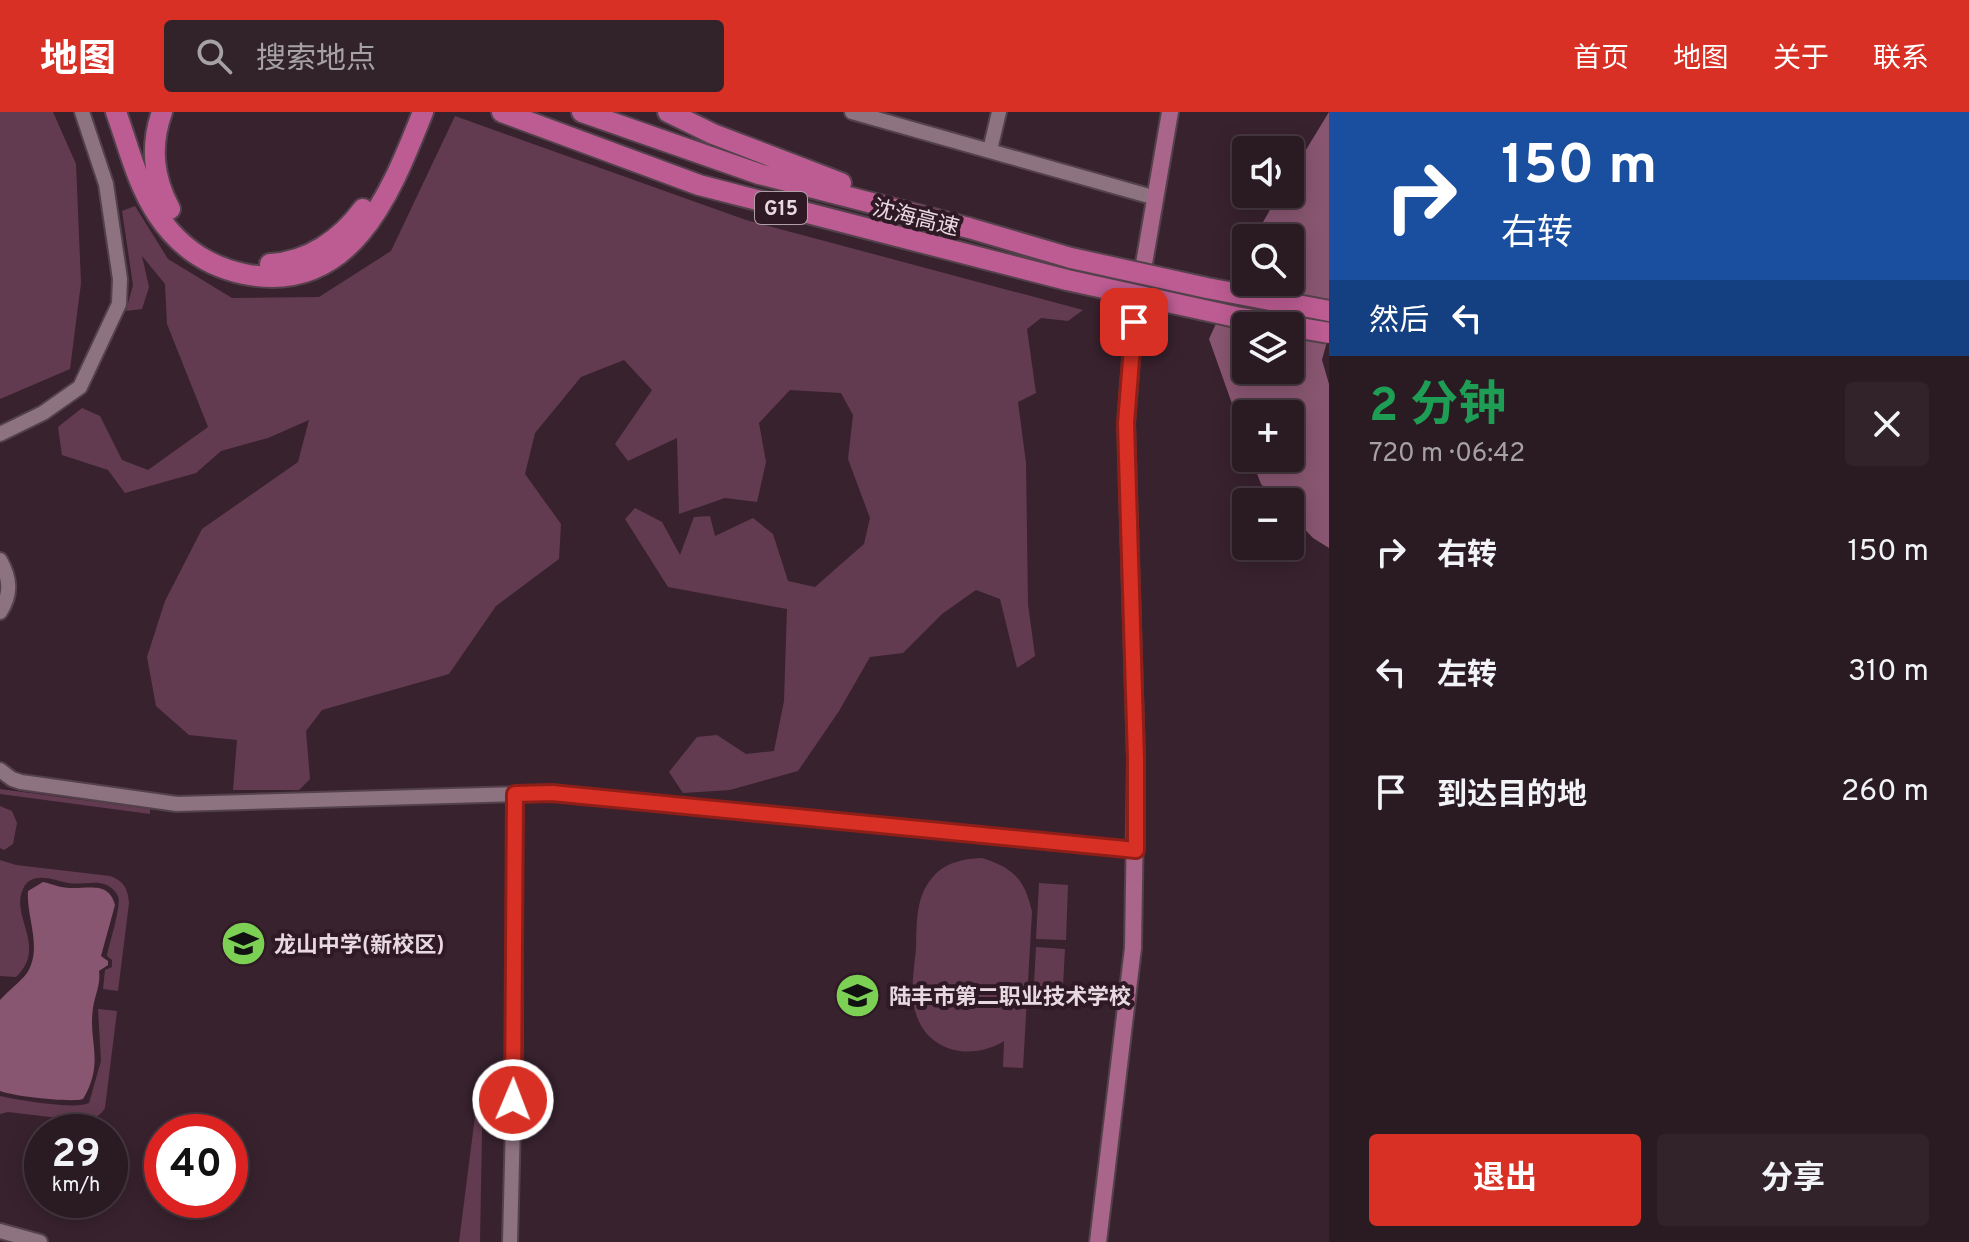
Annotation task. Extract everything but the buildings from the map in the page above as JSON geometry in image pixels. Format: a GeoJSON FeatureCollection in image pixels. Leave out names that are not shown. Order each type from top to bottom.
{"type":"FeatureCollection","features":[{"type":"Feature","properties":{"kind":"highway"},"geometry":{"type":"LineString","coordinates":[[116,112],[155,211],[178,240],[204,260],[223,269],[277,277],[322,265],[341,253],[366,228],[394,181],[423,112]]}},
{"type":"Feature","properties":{"kind":"highway"},"geometry":{"type":"LineString","coordinates":[[162,112],[155,135],[154,156],[159,189],[174,217],[200,243],[219,253],[238,260],[275,264],[315,253],[355,220],[381,179],[410,112]]}},
{"type":"Feature","properties":{"kind":"highway","name":"沈海高速"},"geometry":{"type":"LineString","coordinates":[[502,112],[714,189],[1067,280],[1236,317],[1329,333]]}},
{"type":"Feature","properties":{"kind":"highway","name":"沈海高速"},"geometry":{"type":"LineString","coordinates":[[582,112],[759,174],[969,228],[1071,258],[1329,311]]}},
{"type":"Feature","properties":{"kind":"highway"},"geometry":{"type":"LineString","coordinates":[[668,112],[713,134],[813,173],[969,228]]}},
{"type":"Feature","properties":{"kind":"main road"},"geometry":{"type":"LineString","coordinates":[[1098,1242],[1133,948],[1136,759],[1126,423],[1134,322],[1170,112]]}},
{"type":"Feature","properties":{"kind":"street"},"geometry":{"type":"LineString","coordinates":[[0,434],[43,413],[80,387],[119,304],[120,279],[106,184],[82,112]]}},
{"type":"Feature","properties":{"kind":"street"},"geometry":{"type":"LineString","coordinates":[[852,112],[873,115],[1156,198]]}},
{"type":"Feature","properties":{"kind":"street"},"geometry":{"type":"LineString","coordinates":[[990,150],[999,112]]}},
{"type":"Feature","properties":{"kind":"street"},"geometry":{"type":"LineString","coordinates":[[0,560],[9,584],[8,598],[0,612]]}},
{"type":"Feature","properties":{"kind":"street"},"geometry":{"type":"LineString","coordinates":[[0,770],[21,782],[177,804],[568,794],[1136,850]]}},
{"type":"Feature","properties":{"kind":"street"},"geometry":{"type":"LineString","coordinates":[[510,1242],[515,1043],[515,794]]}},
{"type":"Feature","properties":{"kind":"street"},"geometry":{"type":"LineString","coordinates":[[0,1231],[40,1242]]}},
{"type":"Feature","properties":{"kind":"shaded area"},"geometry":{"type":"Polygon","coordinates":[[[0,112],[53,112],[76,164],[81,283],[70,369],[0,399],[0,112]]]}},
{"type":"Feature","properties":{"kind":"shaded area"},"geometry":{"type":"Polygon","coordinates":[[[1329,112],[1329,334],[1322,360],[1329,384],[1329,548],[1304,529],[1304,488],[1265,488],[1256,472],[1304,472],[1304,400],[1232,400],[1232,404],[1209,339],[1232,288],[1232,296],[1304,296],[1304,224],[1262,224],[1271,208],[1304,208],[1304,153],[1329,112]]]}},
{"type":"Feature","properties":{"kind":"shaded area"},"geometry":{"type":"Polygon","coordinates":[[[455,116],[746,220],[1083,310],[1068,321],[1041,318],[1027,329],[1036,393],[1018,402],[1026,463],[1028,604],[1035,656],[1017,668],[1000,599],[976,590],[942,614],[903,653],[870,657],[839,711],[798,771],[730,790],[683,793],[669,772],[697,737],[717,735],[746,754],[774,751],[784,701],[787,609],[668,587],[625,519],[635,508],[662,522],[680,555],[694,517],[710,516],[715,536],[753,518],[773,534],[788,581],[815,587],[864,544],[870,518],[848,459],[853,415],[841,393],[790,390],[759,423],[766,462],[757,502],[725,498],[679,514],[677,438],[628,461],[615,444],[652,390],[624,360],[581,377],[535,433],[525,474],[561,524],[559,559],[496,606],[449,674],[322,710],[306,731],[310,779],[299,790],[233,790],[237,740],[189,735],[156,706],[147,657],[165,601],[202,529],[298,462],[309,420],[268,438],[221,451],[196,473],[125,493],[108,470],[62,455],[58,427],[82,408],[100,416],[122,460],[148,470],[208,427],[167,324],[165,284],[142,256],[149,287],[142,309],[126,311],[133,285],[122,211],[135,206],[168,259],[232,298],[319,297],[391,251],[455,116]]]}},
{"type":"Feature","properties":{"kind":"shaded area"},"geometry":{"type":"Polygon","coordinates":[[[0,789],[150,809],[150,814],[0,794],[0,789]]]}},
{"type":"Feature","properties":{"kind":"shaded area"},"geometry":{"type":"Polygon","coordinates":[[[0,806],[12,811],[17,823],[13,844],[4,850],[0,848],[0,806]]]}},
{"type":"Feature","properties":{"kind":"shaded area"},"geometry":{"type":"Polygon","coordinates":[[[982,858],[1010,871],[1022,883],[1032,912],[1023,1068],[1003,1067],[1004,1041],[967,1052],[943,1046],[924,1029],[915,1009],[913,974],[922,894],[943,868],[982,858]]]}},
{"type":"Feature","properties":{"kind":"shaded area"},"geometry":{"type":"Polygon","coordinates":[[[0,860],[16,865],[110,876],[122,883],[129,903],[118,991],[103,989],[105,970],[112,967],[112,960],[107,956],[119,901],[113,890],[102,883],[75,884],[37,878],[27,883],[20,900],[29,955],[16,977],[0,976],[0,860]]]}},
{"type":"Feature","properties":{"kind":"shaded area"},"geometry":{"type":"Polygon","coordinates":[[[43,882],[67,888],[103,889],[115,905],[101,956],[108,961],[108,965],[99,971],[93,1008],[95,1063],[90,1086],[83,1099],[42,1098],[0,1091],[0,1000],[27,973],[32,963],[34,943],[28,891],[43,882]]]}},
{"type":"Feature","properties":{"kind":"shaded area"},"geometry":{"type":"Polygon","coordinates":[[[1039,883],[1068,885],[1066,940],[1036,939],[1039,883]]]}},
{"type":"Feature","properties":{"kind":"shaded area"},"geometry":{"type":"Polygon","coordinates":[[[1036,947],[1065,949],[1062,1004],[1033,1002],[1036,947]]]}},
{"type":"Feature","properties":{"kind":"shaded area"},"geometry":{"type":"Polygon","coordinates":[[[98,1009],[117,1011],[105,1108],[101,1113],[0,1114],[0,1096],[60,1105],[89,1103],[101,1061],[98,1009]]]}},
{"type":"Feature","properties":{"kind":"shaded area"},"geometry":{"type":"Polygon","coordinates":[[[480,1077],[483,1077],[480,1242],[459,1242],[480,1077]]]}},
{"type":"Feature","properties":{"kind":"place","name":"龙山中学(新校区)"},"geometry":{"type":"Point","coordinates":[243,944]}},
{"type":"Feature","properties":{"kind":"place","name":"陆丰市第二职业技术学校"},"geometry":{"type":"Point","coordinates":[858,996]}},
{"type":"Feature","properties":{"kind":"route"},"geometry":{"type":"LineString","coordinates":[[513,1100],[515,794],[552,793],[1136,850],[1126,423],[1134,322]]}}]}
